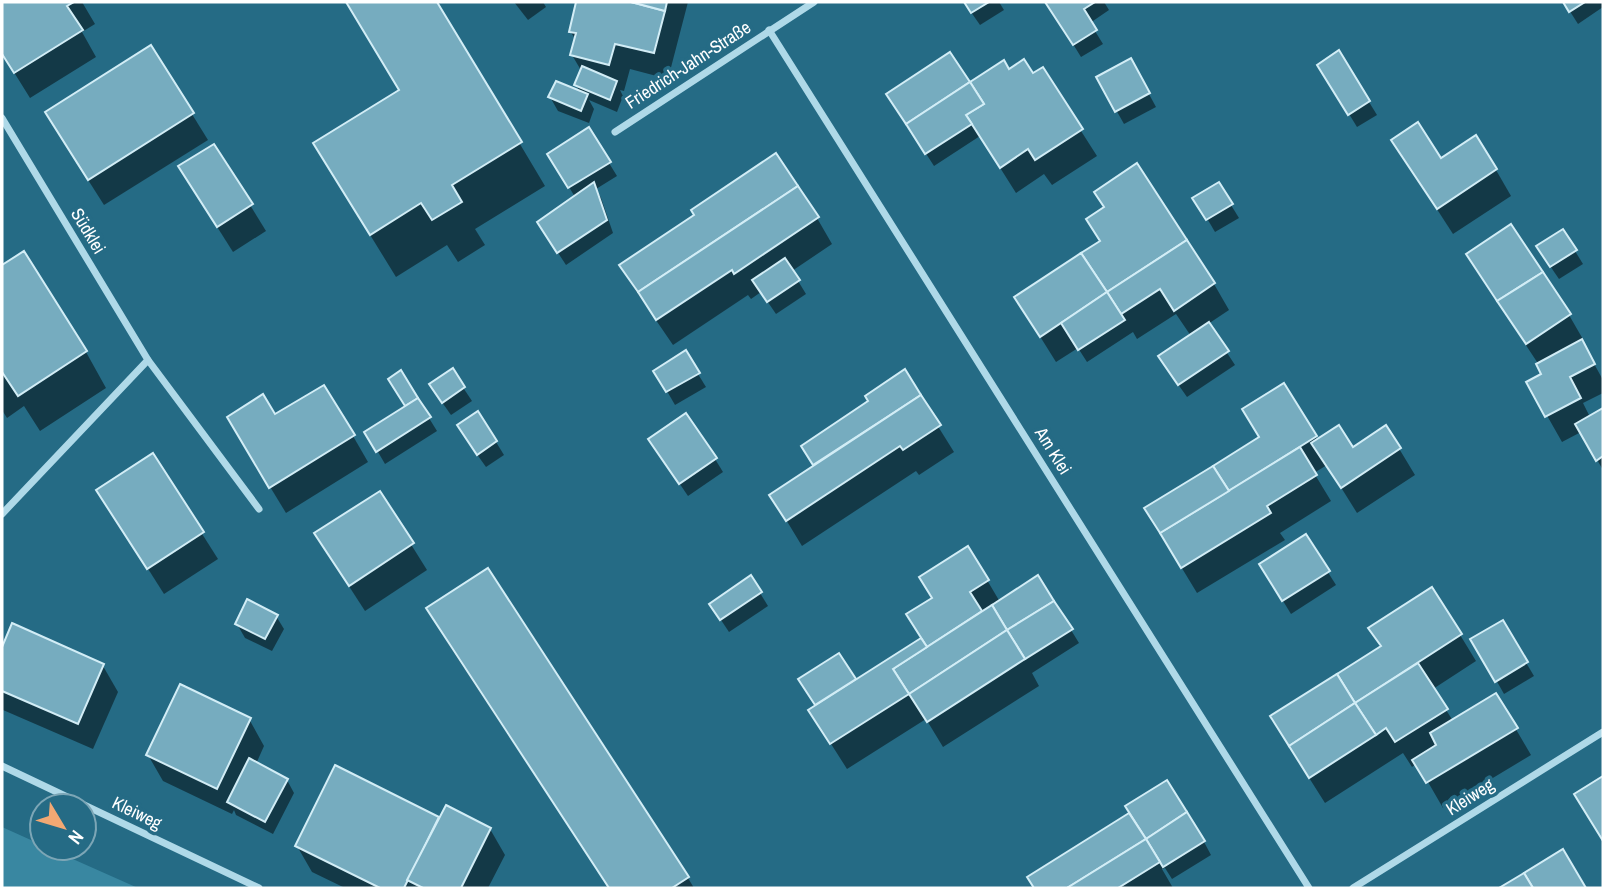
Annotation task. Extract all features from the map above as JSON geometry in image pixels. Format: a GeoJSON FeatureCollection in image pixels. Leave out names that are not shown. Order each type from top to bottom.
{"type":"FeatureCollection","features":[{"type":"Feature","properties":{"kind":"street","name":"Friedrich-Jahn-Straße"},"geometry":{"type":"LineString","coordinates":[[615,132],[814,2]]}},
{"type":"Feature","properties":{"kind":"street","name":"Am Klei"},"geometry":{"type":"LineString","coordinates":[[769,30],[1309,888]]}},
{"type":"Feature","properties":{"kind":"street","name":"Südklei"},"geometry":{"type":"LineString","coordinates":[[2,118],[148,360],[258,509]]}},
{"type":"Feature","properties":{"kind":"street"},"geometry":{"type":"LineString","coordinates":[[2,514],[148,360]]}},
{"type":"Feature","properties":{"kind":"street","name":"Kleiweg"},"geometry":{"type":"LineString","coordinates":[[1353,888],[1603,732]]}},
{"type":"Feature","properties":{"kind":"street","name":"Kleiweg"},"geometry":{"type":"LineString","coordinates":[[2,766],[258,888]]}},
{"type":"Feature","properties":{"kind":"shaded area"},"geometry":{"type":"Polygon","coordinates":[[[2,827],[28,839],[28,862],[80,862],[138,888],[2,888],[2,827]]]}},
{"type":"Feature","properties":{"kind":"building"},"geometry":{"type":"Polygon","coordinates":[[[2,2],[74,2],[67,6],[83,30],[14,73],[2,54],[2,2]]]}},
{"type":"Feature","properties":{"kind":"building"},"geometry":{"type":"Polygon","coordinates":[[[346,2],[437,2],[522,142],[452,185],[462,202],[432,220],[421,203],[370,235],[313,143],[399,90],[346,2]]]}},
{"type":"Feature","properties":{"kind":"building"},"geometry":{"type":"Polygon","coordinates":[[[576,2],[631,2],[665,11],[654,53],[615,44],[609,65],[570,55],[576,33],[569,32],[576,2]]]}},
{"type":"Feature","properties":{"kind":"building"},"geometry":{"type":"Polygon","coordinates":[[[631,2],[667,2],[665,11],[631,2]]]}},
{"type":"Feature","properties":{"kind":"building"},"geometry":{"type":"Polygon","coordinates":[[[964,2],[989,2],[971,13],[964,2]]]}},
{"type":"Feature","properties":{"kind":"building"},"geometry":{"type":"Polygon","coordinates":[[[1045,2],[1095,2],[1084,9],[1097,30],[1073,45],[1045,2]]]}},
{"type":"Feature","properties":{"kind":"building"},"geometry":{"type":"Polygon","coordinates":[[[1563,2],[1585,2],[1569,12],[1563,2]]]}},
{"type":"Feature","properties":{"kind":"building"},"geometry":{"type":"Polygon","coordinates":[[[151,45],[194,113],[88,180],[45,112],[151,45]]]}},
{"type":"Feature","properties":{"kind":"building"},"geometry":{"type":"Polygon","coordinates":[[[1339,50],[1370,101],[1348,115],[1317,65],[1339,50]]]}},
{"type":"Feature","properties":{"kind":"building"},"geometry":{"type":"Polygon","coordinates":[[[950,52],[970,82],[906,124],[886,94],[950,52]]]}},
{"type":"Feature","properties":{"kind":"building"},"geometry":{"type":"Polygon","coordinates":[[[1131,58],[1150,93],[1115,112],[1096,77],[1131,58]]]}},
{"type":"Feature","properties":{"kind":"building"},"geometry":{"type":"Polygon","coordinates":[[[1024,59],[1033,73],[1043,67],[1083,129],[1035,160],[1028,149],[1000,168],[966,115],[984,104],[970,82],[1004,60],[1009,69],[1024,59]]]}},
{"type":"Feature","properties":{"kind":"building"},"geometry":{"type":"Polygon","coordinates":[[[582,66],[617,81],[610,100],[574,85],[582,66]]]}},
{"type":"Feature","properties":{"kind":"building"},"geometry":{"type":"Polygon","coordinates":[[[556,81],[588,94],[581,111],[548,97],[556,81]]]}},
{"type":"Feature","properties":{"kind":"building"},"geometry":{"type":"Polygon","coordinates":[[[970,82],[984,104],[966,115],[972,124],[925,154],[906,124],[970,82]]]}},
{"type":"Feature","properties":{"kind":"building"},"geometry":{"type":"Polygon","coordinates":[[[1418,122],[1441,158],[1476,135],[1497,169],[1437,209],[1391,140],[1418,122]]]}},
{"type":"Feature","properties":{"kind":"building"},"geometry":{"type":"Polygon","coordinates":[[[589,127],[611,162],[568,188],[547,154],[589,127]]]}},
{"type":"Feature","properties":{"kind":"building"},"geometry":{"type":"Polygon","coordinates":[[[214,144],[253,204],[217,227],[178,166],[214,144]]]}},
{"type":"Feature","properties":{"kind":"building"},"geometry":{"type":"Polygon","coordinates":[[[776,153],[798,186],[638,292],[619,265],[694,215],[691,210],[776,153]]]}},
{"type":"Feature","properties":{"kind":"building"},"geometry":{"type":"Polygon","coordinates":[[[1137,163],[1187,240],[1107,292],[1081,253],[1100,241],[1086,219],[1104,207],[1094,192],[1137,163]]]}},
{"type":"Feature","properties":{"kind":"building"},"geometry":{"type":"Polygon","coordinates":[[[594,182],[607,220],[557,253],[537,222],[594,182]]]}},
{"type":"Feature","properties":{"kind":"building"},"geometry":{"type":"Polygon","coordinates":[[[1219,182],[1233,204],[1206,220],[1192,198],[1219,182]]]}},
{"type":"Feature","properties":{"kind":"building"},"geometry":{"type":"Polygon","coordinates":[[[798,186],[819,217],[734,274],[732,270],[656,320],[638,292],[798,186]]]}},
{"type":"Feature","properties":{"kind":"building"},"geometry":{"type":"Polygon","coordinates":[[[1511,224],[1543,272],[1497,301],[1466,254],[1511,224]]]}},
{"type":"Feature","properties":{"kind":"building"},"geometry":{"type":"Polygon","coordinates":[[[1563,229],[1577,250],[1550,267],[1536,246],[1563,229]]]}},
{"type":"Feature","properties":{"kind":"building"},"geometry":{"type":"Polygon","coordinates":[[[1187,240],[1215,283],[1174,311],[1160,289],[1121,314],[1107,292],[1187,240]]]}},
{"type":"Feature","properties":{"kind":"building"},"geometry":{"type":"Polygon","coordinates":[[[24,251],[87,351],[18,396],[2,372],[2,265],[24,251]]]}},
{"type":"Feature","properties":{"kind":"building"},"geometry":{"type":"Polygon","coordinates":[[[1081,253],[1107,292],[1040,337],[1014,297],[1081,253]]]}},
{"type":"Feature","properties":{"kind":"building"},"geometry":{"type":"Polygon","coordinates":[[[785,258],[800,280],[767,302],[752,280],[785,258]]]}},
{"type":"Feature","properties":{"kind":"building"},"geometry":{"type":"Polygon","coordinates":[[[1543,272],[1571,314],[1526,344],[1497,301],[1543,272]]]}},
{"type":"Feature","properties":{"kind":"building"},"geometry":{"type":"Polygon","coordinates":[[[1107,292],[1125,320],[1078,350],[1061,323],[1107,292]]]}},
{"type":"Feature","properties":{"kind":"building"},"geometry":{"type":"Polygon","coordinates":[[[1209,322],[1229,351],[1178,385],[1158,356],[1209,322]]]}},
{"type":"Feature","properties":{"kind":"building"},"geometry":{"type":"Polygon","coordinates":[[[1582,339],[1595,364],[1570,377],[1581,398],[1545,417],[1526,382],[1541,374],[1536,364],[1582,339]]]}},
{"type":"Feature","properties":{"kind":"building"},"geometry":{"type":"Polygon","coordinates":[[[686,350],[700,373],[666,392],[653,371],[686,350]]]}},
{"type":"Feature","properties":{"kind":"building"},"geometry":{"type":"Polygon","coordinates":[[[453,368],[465,387],[442,403],[429,384],[453,368]]]}},
{"type":"Feature","properties":{"kind":"building"},"geometry":{"type":"Polygon","coordinates":[[[905,369],[921,395],[813,465],[801,446],[868,401],[865,396],[905,369]]]}},
{"type":"Feature","properties":{"kind":"building"},"geometry":{"type":"Polygon","coordinates":[[[401,370],[418,398],[405,406],[388,379],[401,370]]]}},
{"type":"Feature","properties":{"kind":"building"},"geometry":{"type":"Polygon","coordinates":[[[1284,383],[1317,436],[1229,491],[1213,466],[1259,437],[1242,409],[1284,383]]]}},
{"type":"Feature","properties":{"kind":"building"},"geometry":{"type":"Polygon","coordinates":[[[324,385],[355,435],[269,488],[227,417],[263,394],[275,414],[324,385]]]}},
{"type":"Feature","properties":{"kind":"building"},"geometry":{"type":"Polygon","coordinates":[[[921,395],[941,425],[903,450],[900,446],[786,521],[769,495],[921,395]]]}},
{"type":"Feature","properties":{"kind":"building"},"geometry":{"type":"Polygon","coordinates":[[[418,398],[431,417],[376,452],[364,432],[418,398]]]}},
{"type":"Feature","properties":{"kind":"building"},"geometry":{"type":"Polygon","coordinates":[[[1603,408],[1603,456],[1596,461],[1575,424],[1603,408]]]}},
{"type":"Feature","properties":{"kind":"building"},"geometry":{"type":"Polygon","coordinates":[[[478,411],[497,441],[477,455],[457,425],[478,411]]]}},
{"type":"Feature","properties":{"kind":"building"},"geometry":{"type":"Polygon","coordinates":[[[686,413],[717,458],[679,484],[648,439],[686,413]]]}},
{"type":"Feature","properties":{"kind":"building"},"geometry":{"type":"Polygon","coordinates":[[[1339,425],[1353,447],[1386,425],[1401,448],[1341,488],[1311,443],[1339,425]]]}},
{"type":"Feature","properties":{"kind":"building"},"geometry":{"type":"Polygon","coordinates":[[[1300,447],[1317,475],[1267,506],[1271,513],[1181,568],[1160,533],[1300,447]]]}},
{"type":"Feature","properties":{"kind":"building"},"geometry":{"type":"Polygon","coordinates":[[[153,453],[204,532],[147,569],[96,490],[153,453]]]}},
{"type":"Feature","properties":{"kind":"building"},"geometry":{"type":"Polygon","coordinates":[[[1213,466],[1229,491],[1160,533],[1144,508],[1213,466]]]}},
{"type":"Feature","properties":{"kind":"building"},"geometry":{"type":"Polygon","coordinates":[[[380,491],[414,543],[349,586],[314,533],[380,491]]]}},
{"type":"Feature","properties":{"kind":"building"},"geometry":{"type":"Polygon","coordinates":[[[1306,534],[1330,571],[1282,601],[1259,564],[1306,534]]]}},
{"type":"Feature","properties":{"kind":"building"},"geometry":{"type":"Polygon","coordinates":[[[968,546],[989,580],[970,592],[982,611],[927,647],[906,614],[932,598],[919,577],[968,546]]]}},
{"type":"Feature","properties":{"kind":"building"},"geometry":{"type":"Polygon","coordinates":[[[488,568],[689,877],[672,888],[609,888],[426,608],[488,568]]]}},
{"type":"Feature","properties":{"kind":"building"},"geometry":{"type":"Polygon","coordinates":[[[751,575],[762,592],[720,620],[709,604],[751,575]]]}},
{"type":"Feature","properties":{"kind":"building"},"geometry":{"type":"Polygon","coordinates":[[[1038,575],[1054,601],[1007,630],[992,605],[1038,575]]]}},
{"type":"Feature","properties":{"kind":"building"},"geometry":{"type":"Polygon","coordinates":[[[1432,587],[1462,634],[1355,703],[1337,674],[1381,646],[1368,628],[1432,587]]]}},
{"type":"Feature","properties":{"kind":"building"},"geometry":{"type":"Polygon","coordinates":[[[247,599],[278,615],[265,639],[235,624],[247,599]]]}},
{"type":"Feature","properties":{"kind":"building"},"geometry":{"type":"Polygon","coordinates":[[[1054,601],[1073,629],[1025,659],[1007,630],[1054,601]]]}},
{"type":"Feature","properties":{"kind":"building"},"geometry":{"type":"Polygon","coordinates":[[[992,605],[1007,630],[909,694],[893,669],[992,605]]]}},
{"type":"Feature","properties":{"kind":"building"},"geometry":{"type":"Polygon","coordinates":[[[1503,620],[1528,662],[1495,682],[1470,639],[1503,620]]]}},
{"type":"Feature","properties":{"kind":"building"},"geometry":{"type":"Polygon","coordinates":[[[12,623],[104,664],[78,724],[2,691],[2,647],[12,623]]]}},
{"type":"Feature","properties":{"kind":"building"},"geometry":{"type":"Polygon","coordinates":[[[1007,630],[1025,659],[927,722],[909,694],[1007,630]]]}},
{"type":"Feature","properties":{"kind":"building"},"geometry":{"type":"Polygon","coordinates":[[[921,638],[927,647],[893,669],[909,694],[830,744],[808,710],[921,638]]]}},
{"type":"Feature","properties":{"kind":"building"},"geometry":{"type":"Polygon","coordinates":[[[839,653],[856,679],[815,705],[798,679],[839,653]]]}},
{"type":"Feature","properties":{"kind":"building"},"geometry":{"type":"Polygon","coordinates":[[[1418,663],[1448,709],[1395,742],[1386,728],[1376,735],[1355,703],[1418,663]]]}},
{"type":"Feature","properties":{"kind":"building"},"geometry":{"type":"Polygon","coordinates":[[[1337,674],[1355,703],[1289,746],[1270,716],[1337,674]]]}},
{"type":"Feature","properties":{"kind":"building"},"geometry":{"type":"Polygon","coordinates":[[[180,684],[251,718],[217,789],[146,755],[180,684]]]}},
{"type":"Feature","properties":{"kind":"building"},"geometry":{"type":"Polygon","coordinates":[[[1496,693],[1518,728],[1426,783],[1412,760],[1436,745],[1430,733],[1496,693]]]}},
{"type":"Feature","properties":{"kind":"building"},"geometry":{"type":"Polygon","coordinates":[[[1355,703],[1376,735],[1309,778],[1289,746],[1355,703]]]}},
{"type":"Feature","properties":{"kind":"building"},"geometry":{"type":"Polygon","coordinates":[[[249,758],[288,779],[265,822],[227,802],[249,758]]]}},
{"type":"Feature","properties":{"kind":"building"},"geometry":{"type":"Polygon","coordinates":[[[335,765],[439,817],[404,888],[380,888],[295,846],[335,765]]]}},
{"type":"Feature","properties":{"kind":"building"},"geometry":{"type":"Polygon","coordinates":[[[1603,776],[1603,841],[1574,794],[1603,776]]]}},
{"type":"Feature","properties":{"kind":"building"},"geometry":{"type":"Polygon","coordinates":[[[1167,780],[1187,812],[1146,839],[1125,806],[1167,780]]]}},
{"type":"Feature","properties":{"kind":"building"},"geometry":{"type":"Polygon","coordinates":[[[446,805],[491,828],[461,888],[423,888],[407,880],[446,805]]]}},
{"type":"Feature","properties":{"kind":"building"},"geometry":{"type":"Polygon","coordinates":[[[1187,812],[1205,841],[1163,867],[1146,839],[1187,812]]]}},
{"type":"Feature","properties":{"kind":"building"},"geometry":{"type":"Polygon","coordinates":[[[1129,813],[1146,839],[1067,888],[1034,888],[1027,877],[1129,813]]]}},
{"type":"Feature","properties":{"kind":"building"},"geometry":{"type":"Polygon","coordinates":[[[1146,839],[1160,862],[1118,888],[1067,888],[1146,839]]]}},
{"type":"Feature","properties":{"kind":"building"},"geometry":{"type":"Polygon","coordinates":[[[1563,849],[1586,888],[1533,888],[1524,873],[1563,849]]]}},
{"type":"Feature","properties":{"kind":"building"},"geometry":{"type":"Polygon","coordinates":[[[1524,873],[1533,888],[1499,888],[1524,873]]]}}]}
